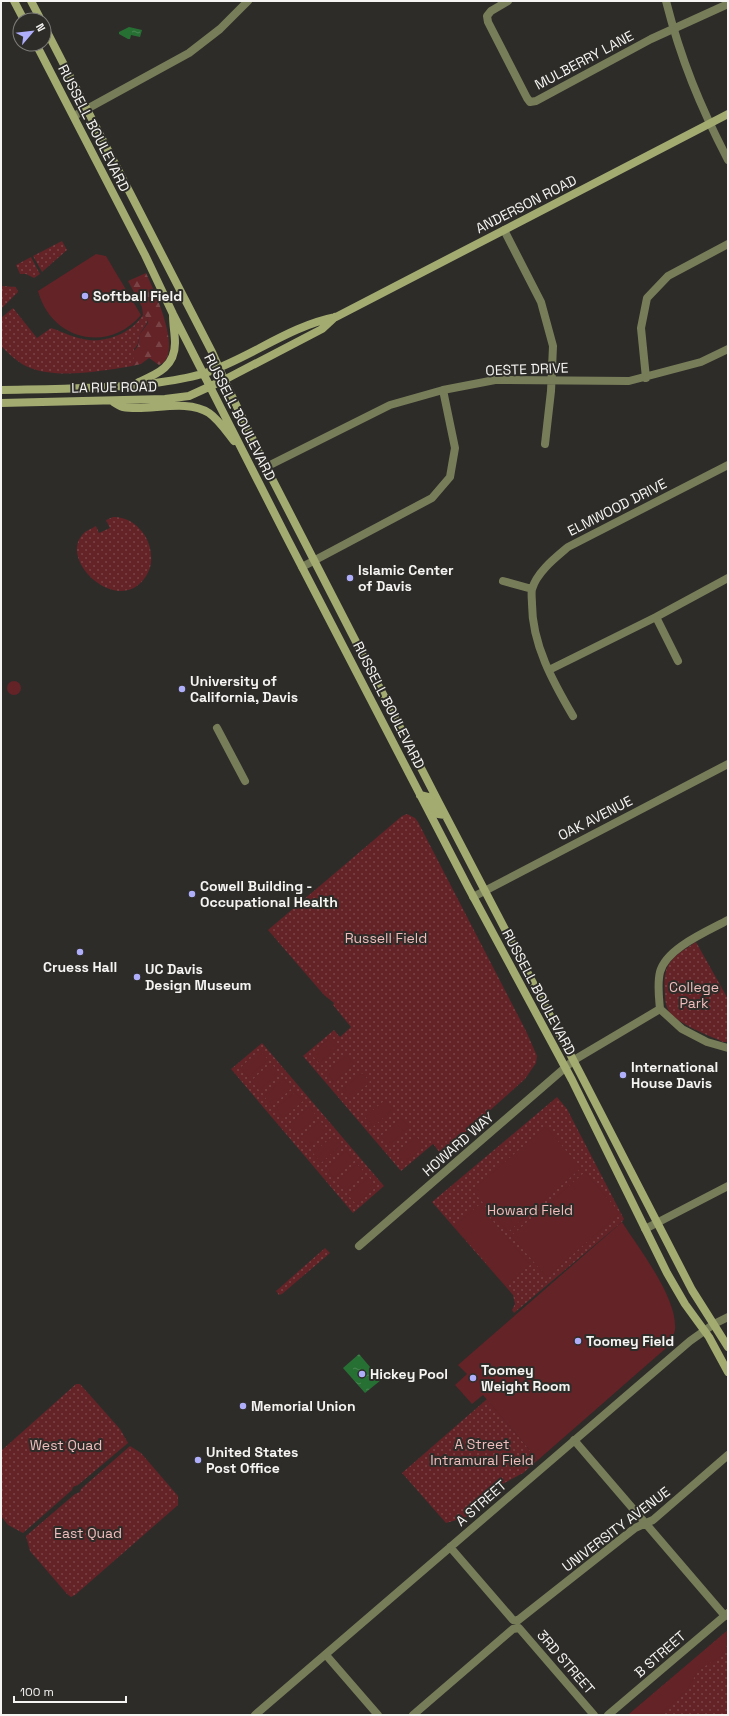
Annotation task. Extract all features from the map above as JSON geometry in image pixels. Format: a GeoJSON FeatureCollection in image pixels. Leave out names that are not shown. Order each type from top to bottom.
{"type":"FeatureCollection","features":[{"type":"Feature","properties":{"kind":"main road"},"geometry":{"type":"LineString","coordinates":[[14,1],[20,12]]}},
{"type":"Feature","properties":{"kind":"main road"},"geometry":{"type":"LineString","coordinates":[[31,1],[37,12]]}},
{"type":"Feature","properties":{"kind":"main road","name":"RUSSELL BOULEVARD"},"geometry":{"type":"LineString","coordinates":[[52,42],[212,352],[266,467],[445,814],[692,1290],[728,1347]]}},
{"type":"Feature","properties":{"kind":"main road","name":"RUSSELL BOULEVARD"},"geometry":{"type":"LineString","coordinates":[[40,52],[145,255],[173,314],[302,567],[420,795],[565,1068],[682,1299],[704,1330],[728,1372]]}},
{"type":"Feature","properties":{"kind":"main road","name":"ANDERSON ROAD"},"geometry":{"type":"LineString","coordinates":[[224,380],[322,329],[336,316],[728,114]]}},
{"type":"Feature","properties":{"kind":"main road"},"geometry":{"type":"LineString","coordinates":[[128,386],[161,372],[168,366],[174,355],[175,343],[173,314]]}},
{"type":"Feature","properties":{"kind":"main road","name":"ANDERSON ROAD"},"geometry":{"type":"LineString","coordinates":[[219,368],[300,328],[326,318],[336,316]]}},
{"type":"Feature","properties":{"kind":"main road"},"geometry":{"type":"LineString","coordinates":[[296,343],[298,334],[326,318]]}},
{"type":"Feature","properties":{"kind":"main road","name":"LA RUE ROAD"},"geometry":{"type":"LineString","coordinates":[[1,390],[75,389],[128,386],[182,379],[204,374],[219,368]]}},
{"type":"Feature","properties":{"kind":"main road","name":"LA RUE ROAD"},"geometry":{"type":"LineString","coordinates":[[1,403],[180,398],[189,396],[224,380]]}},
{"type":"Feature","properties":{"kind":"main road"},"geometry":{"type":"LineString","coordinates":[[112,401],[122,407],[184,406],[207,412],[215,418],[243,452]]}},
{"type":"Feature","properties":{"kind":"main road"},"geometry":{"type":"LineString","coordinates":[[420,795],[428,797],[438,814],[445,814]]}},
{"type":"Feature","properties":{"kind":"street"},"geometry":{"type":"LineString","coordinates":[[74,116],[189,53],[220,28],[248,1]]}},
{"type":"Feature","properties":{"kind":"street","name":"MULBERRY LANE"},"geometry":{"type":"LineString","coordinates":[[508,1],[491,11],[487,16],[488,22],[530,102],[536,101],[673,29]]}},
{"type":"Feature","properties":{"kind":"street"},"geometry":{"type":"LineString","coordinates":[[666,1],[681,56],[693,89],[728,160]]}},
{"type":"Feature","properties":{"kind":"street"},"geometry":{"type":"LineString","coordinates":[[673,29],[728,4]]}},
{"type":"Feature","properties":{"kind":"street"},"geometry":{"type":"LineString","coordinates":[[504,230],[541,302],[548,322],[553,346],[552,381],[544,444]]}},
{"type":"Feature","properties":{"kind":"street"},"geometry":{"type":"LineString","coordinates":[[646,378],[641,328],[647,298],[668,276],[728,244]]}},
{"type":"Feature","properties":{"kind":"street","name":"OESTE DRIVE"},"geometry":{"type":"LineString","coordinates":[[266,467],[390,405],[443,390],[495,380],[629,381],[646,378],[701,362],[728,349]]}},
{"type":"Feature","properties":{"kind":"street"},"geometry":{"type":"LineString","coordinates":[[302,567],[432,498],[450,477],[455,448],[443,390]]}},
{"type":"Feature","properties":{"kind":"street","name":"ELMWOOD DRIVE"},"geometry":{"type":"LineString","coordinates":[[532,589],[550,562],[568,547],[728,465]]}},
{"type":"Feature","properties":{"kind":"street"},"geometry":{"type":"LineString","coordinates":[[549,670],[656,617],[728,578]]}},
{"type":"Feature","properties":{"kind":"street"},"geometry":{"type":"LineString","coordinates":[[503,581],[532,589],[532,620],[538,644],[549,670],[573,716]]}},
{"type":"Feature","properties":{"kind":"street"},"geometry":{"type":"LineString","coordinates":[[656,617],[678,661]]}},
{"type":"Feature","properties":{"kind":"street"},"geometry":{"type":"LineString","coordinates":[[217,728],[245,781]]}},
{"type":"Feature","properties":{"kind":"street","name":"OAK AVENUE"},"geometry":{"type":"LineString","coordinates":[[474,897],[728,764]]}},
{"type":"Feature","properties":{"kind":"street"},"geometry":{"type":"LineString","coordinates":[[728,920],[684,943],[665,962],[660,972],[658,993],[660,1010],[682,1029],[707,1042],[728,1048]]}},
{"type":"Feature","properties":{"kind":"street"},"geometry":{"type":"LineString","coordinates":[[574,1060],[660,1010]]}},
{"type":"Feature","properties":{"kind":"street","name":"HOWARD WAY"},"geometry":{"type":"LineString","coordinates":[[359,1246],[574,1060]]}},
{"type":"Feature","properties":{"kind":"street"},"geometry":{"type":"LineString","coordinates":[[646,1229],[728,1186]]}},
{"type":"Feature","properties":{"kind":"street","name":"A STREET"},"geometry":{"type":"LineString","coordinates":[[255,1715],[704,1330],[728,1317]]}},
{"type":"Feature","properties":{"kind":"street"},"geometry":{"type":"LineString","coordinates":[[574,1440],[726,1614]]}},
{"type":"Feature","properties":{"kind":"street","name":"UNIVERSITY AVENUE"},"geometry":{"type":"LineString","coordinates":[[413,1715],[517,1625],[635,1528],[653,1520],[728,1455]]}},
{"type":"Feature","properties":{"kind":"street","name":"3RD STREET"},"geometry":{"type":"LineString","coordinates":[[450,1547],[594,1715]]}},
{"type":"Feature","properties":{"kind":"street","name":"B STREET"},"geometry":{"type":"LineString","coordinates":[[608,1715],[726,1614]]}},
{"type":"Feature","properties":{"kind":"street"},"geometry":{"type":"LineString","coordinates":[[326,1655],[378,1715]]}},
{"type":"Feature","properties":{"kind":"street"},"geometry":{"type":"LineString","coordinates":[[263,1708],[269,1715]]}},
{"type":"Feature","properties":{"kind":"green space"},"geometry":{"type":"Polygon","coordinates":[[[62,241],[67,250],[42,272],[33,256],[62,241]]]}},
{"type":"Feature","properties":{"kind":"green space","name":"Softball Field"},"geometry":{"type":"Polygon","coordinates":[[[96,254],[106,256],[141,315],[128,327],[113,335],[97,337],[82,336],[68,330],[55,321],[45,308],[38,291],[96,254]]]}},
{"type":"Feature","properties":{"kind":"green space"},"geometry":{"type":"Polygon","coordinates":[[[31,257],[40,274],[34,278],[26,274],[20,274],[16,265],[31,257]]]}},
{"type":"Feature","properties":{"kind":"green space"},"geometry":{"type":"Polygon","coordinates":[[[146,273],[165,322],[169,349],[166,359],[159,365],[149,358],[141,364],[132,366],[135,363],[132,353],[138,346],[140,334],[148,323],[148,318],[143,315],[142,307],[128,281],[146,273]]]}},
{"type":"Feature","properties":{"kind":"green space"},"geometry":{"type":"Polygon","coordinates":[[[2,286],[16,287],[18,292],[1,309],[2,286]]]}},
{"type":"Feature","properties":{"kind":"green space"},"geometry":{"type":"Polygon","coordinates":[[[13,308],[37,338],[51,328],[74,337],[89,340],[104,339],[119,335],[126,331],[143,315],[148,318],[138,344],[134,349],[135,363],[132,366],[91,372],[47,372],[22,364],[1,346],[1,318],[13,308]]]}},
{"type":"Feature","properties":{"kind":"green space"},"geometry":{"type":"Polygon","coordinates":[[[113,517],[127,520],[134,524],[140,529],[148,541],[151,556],[149,571],[144,579],[132,589],[119,591],[105,587],[93,579],[83,568],[78,556],[78,543],[85,532],[96,526],[99,533],[110,528],[106,520],[113,517]]]}},
{"type":"Feature","properties":{"kind":"green space"},"geometry":{"type":"Polygon","coordinates":[[[11,681],[17,681],[21,685],[21,691],[17,695],[11,695],[7,691],[7,685],[11,681]]]}},
{"type":"Feature","properties":{"kind":"green space","name":"Russell Field"},"geometry":{"type":"Polygon","coordinates":[[[407,814],[415,818],[418,822],[526,1031],[537,1056],[536,1063],[525,1079],[441,1154],[433,1144],[401,1171],[303,1056],[334,1030],[340,1037],[351,1027],[333,1005],[334,1003],[324,995],[268,930],[402,816],[407,814]]]}},
{"type":"Feature","properties":{"kind":"green space","name":"College Park"},"geometry":{"type":"Polygon","coordinates":[[[696,942],[728,999],[728,1042],[723,1042],[685,1025],[674,1017],[665,1001],[665,975],[670,962],[674,957],[696,942]]]}},
{"type":"Feature","properties":{"kind":"green space"},"geometry":{"type":"Polygon","coordinates":[[[331,1037],[339,1046],[319,1063],[311,1054],[331,1037]]]}},
{"type":"Feature","properties":{"kind":"green space"},"geometry":{"type":"Polygon","coordinates":[[[262,1043],[384,1186],[353,1213],[231,1069],[262,1043]]]}},
{"type":"Feature","properties":{"kind":"green space"},"geometry":{"type":"Polygon","coordinates":[[[260,1050],[268,1060],[248,1077],[240,1068],[260,1050]]]}},
{"type":"Feature","properties":{"kind":"green space"},"geometry":{"type":"Polygon","coordinates":[[[347,1055],[354,1064],[334,1082],[326,1072],[347,1055]]]}},
{"type":"Feature","properties":{"kind":"green space"},"geometry":{"type":"Polygon","coordinates":[[[271,1063],[279,1073],[259,1090],[251,1081],[271,1063]]]}},
{"type":"Feature","properties":{"kind":"green space"},"geometry":{"type":"Polygon","coordinates":[[[362,1073],[370,1082],[350,1100],[342,1090],[362,1073]]]}},
{"type":"Feature","properties":{"kind":"green space"},"geometry":{"type":"Polygon","coordinates":[[[284,1079],[292,1088],[272,1106],[264,1096],[284,1079]]]}},
{"type":"Feature","properties":{"kind":"green space"},"geometry":{"type":"Polygon","coordinates":[[[295,1092],[303,1101],[283,1118],[275,1109],[295,1092]]]}},
{"type":"Feature","properties":{"kind":"green space","name":"Howard Field"},"geometry":{"type":"Polygon","coordinates":[[[557,1097],[567,1109],[624,1219],[514,1313],[512,1310],[515,1304],[513,1295],[432,1202],[557,1097]]]}},
{"type":"Feature","properties":{"kind":"green space"},"geometry":{"type":"Polygon","coordinates":[[[385,1100],[393,1109],[373,1127],[365,1117],[385,1100]]]}},
{"type":"Feature","properties":{"kind":"green space"},"geometry":{"type":"Polygon","coordinates":[[[309,1107],[317,1117],[296,1134],[289,1125],[309,1107]]]}},
{"type":"Feature","properties":{"kind":"green space"},"geometry":{"type":"Polygon","coordinates":[[[401,1118],[409,1127],[389,1145],[381,1136],[401,1118]]]}},
{"type":"Feature","properties":{"kind":"green space"},"geometry":{"type":"Polygon","coordinates":[[[320,1121],[328,1130],[308,1147],[300,1138],[320,1121]]]}},
{"type":"Feature","properties":{"kind":"green space"},"geometry":{"type":"Polygon","coordinates":[[[546,1127],[581,1168],[508,1232],[472,1190],[546,1127]]]}},
{"type":"Feature","properties":{"kind":"green space"},"geometry":{"type":"Polygon","coordinates":[[[333,1136],[341,1145],[321,1163],[313,1153],[333,1136]]]}},
{"type":"Feature","properties":{"kind":"green space"},"geometry":{"type":"Polygon","coordinates":[[[416,1136],[424,1146],[404,1163],[396,1154],[416,1136]]]}},
{"type":"Feature","properties":{"kind":"green space"},"geometry":{"type":"Polygon","coordinates":[[[346,1151],[354,1161],[334,1178],[326,1169],[346,1151]]]}},
{"type":"Feature","properties":{"kind":"green space"},"geometry":{"type":"Polygon","coordinates":[[[357,1164],[365,1173],[345,1191],[337,1182],[357,1164]]]}},
{"type":"Feature","properties":{"kind":"green space"},"geometry":{"type":"Polygon","coordinates":[[[585,1172],[620,1213],[547,1277],[511,1236],[585,1172]]]}},
{"type":"Feature","properties":{"kind":"green space"},"geometry":{"type":"Polygon","coordinates":[[[369,1177],[376,1187],[356,1204],[348,1195],[369,1177]]]}},
{"type":"Feature","properties":{"kind":"green space"},"geometry":{"type":"Polygon","coordinates":[[[479,1205],[530,1265],[506,1286],[454,1226],[479,1205]]]}},
{"type":"Feature","properties":{"kind":"green space","name":"Toomey Field"},"geometry":{"type":"Polygon","coordinates":[[[622,1222],[664,1289],[674,1317],[674,1335],[665,1349],[538,1460],[483,1395],[472,1404],[455,1385],[467,1374],[458,1365],[622,1222]]]}},
{"type":"Feature","properties":{"kind":"green space"},"geometry":{"type":"Polygon","coordinates":[[[325,1248],[330,1253],[279,1295],[276,1291],[325,1248]]]}},
{"type":"Feature","properties":{"kind":"green space","name":"West Quad"},"geometry":{"type":"Polygon","coordinates":[[[76,1384],[80,1384],[120,1429],[128,1443],[78,1485],[73,1487],[72,1490],[23,1533],[8,1525],[1,1516],[1,1451],[76,1384]]]}},
{"type":"Feature","properties":{"kind":"green space","name":"A Street Intramural Field"},"geometry":{"type":"Polygon","coordinates":[[[487,1399],[538,1460],[523,1473],[491,1490],[484,1496],[470,1516],[446,1523],[402,1473],[487,1399]]]}},
{"type":"Feature","properties":{"kind":"green space","name":"East Quad"},"geometry":{"type":"Polygon","coordinates":[[[130,1446],[141,1453],[178,1496],[178,1505],[71,1597],[30,1551],[26,1536],[75,1494],[80,1492],[81,1489],[130,1446]]]}},
{"type":"Feature","properties":{"kind":"green space"},"geometry":{"type":"Polygon","coordinates":[[[728,1630],[728,1715],[628,1715],[728,1630]]]}},
{"type":"Feature","properties":{"kind":"green space"},"geometry":{"type":"Polygon","coordinates":[[[728,1630],[728,1644],[721,1656],[699,1670],[686,1691],[659,1715],[628,1715],[728,1630]]]}},
{"type":"Feature","properties":{"kind":"water"},"geometry":{"type":"Polygon","coordinates":[[[129,27],[142,30],[140,37],[131,35],[130,39],[128,39],[119,34],[119,32],[129,27]]]}},
{"type":"Feature","properties":{"kind":"water","name":"Hickey Pool"},"geometry":{"type":"Polygon","coordinates":[[[359,1354],[381,1380],[365,1393],[343,1368],[359,1354]]]}},
{"type":"Feature","properties":{"kind":"place","name":"Softball Field"},"geometry":{"type":"Point","coordinates":[85,296]}},
{"type":"Feature","properties":{"kind":"place","name":"Islamic Center of Davis"},"geometry":{"type":"Point","coordinates":[350,578]}},
{"type":"Feature","properties":{"kind":"place","name":"University of California, Davis"},"geometry":{"type":"Point","coordinates":[182,689]}},
{"type":"Feature","properties":{"kind":"place","name":"Cowell Building - Occupational Health"},"geometry":{"type":"Point","coordinates":[192,894]}},
{"type":"Feature","properties":{"kind":"place","name":"Cruess Hall"},"geometry":{"type":"Point","coordinates":[80,952]}},
{"type":"Feature","properties":{"kind":"place","name":"UC Davis Design Museum"},"geometry":{"type":"Point","coordinates":[137,977]}},
{"type":"Feature","properties":{"kind":"place","name":"International House Davis"},"geometry":{"type":"Point","coordinates":[623,1075]}},
{"type":"Feature","properties":{"kind":"place","name":"Toomey Field"},"geometry":{"type":"Point","coordinates":[578,1341]}},
{"type":"Feature","properties":{"kind":"place","name":"Hickey Pool"},"geometry":{"type":"Point","coordinates":[362,1374]}},
{"type":"Feature","properties":{"kind":"place","name":"Toomey Weight Room"},"geometry":{"type":"Point","coordinates":[473,1378]}},
{"type":"Feature","properties":{"kind":"place","name":"Memorial Union"},"geometry":{"type":"Point","coordinates":[243,1406]}},
{"type":"Feature","properties":{"kind":"place","name":"United States Post Office"},"geometry":{"type":"Point","coordinates":[198,1460]}}]}
